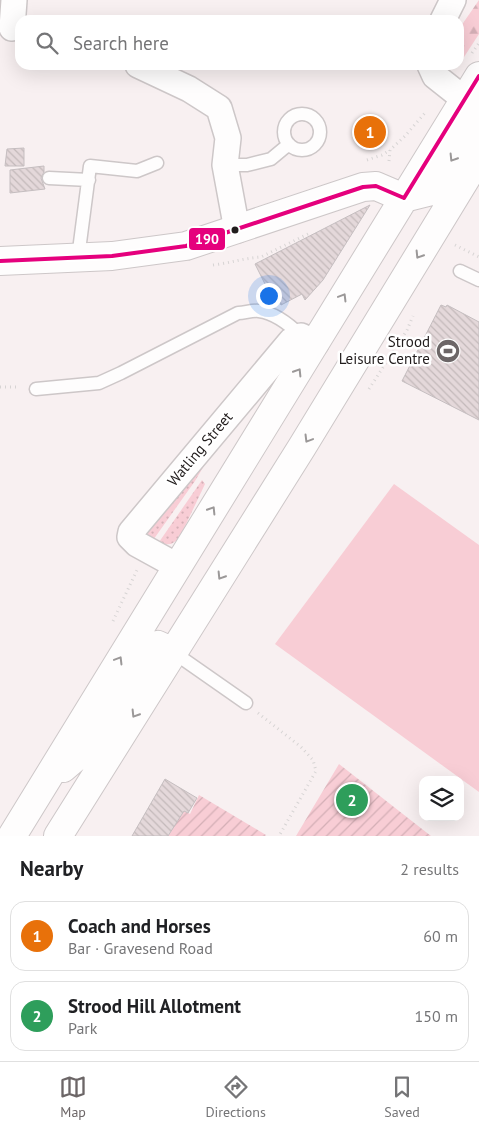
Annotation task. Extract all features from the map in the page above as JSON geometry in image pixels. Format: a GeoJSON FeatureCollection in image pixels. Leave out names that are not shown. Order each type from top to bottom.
{"type":"FeatureCollection","features":[{"type":"Feature","properties":{"kind":"main road","name":"Watling Street"},"geometry":{"type":"LineString","coordinates":[[12,836],[176,566],[308,339],[404,198],[474,108],[479,76]]}},
{"type":"Feature","properties":{"kind":"main road","name":"Watling Street"},"geometry":{"type":"LineString","coordinates":[[58,836],[342,382],[479,157]]}},
{"type":"Feature","properties":{"kind":"main road"},"geometry":{"type":"LineString","coordinates":[[0,261],[112,256],[180,247],[237,230],[363,187],[376,186],[404,198]]}},
{"type":"Feature","properties":{"kind":"main road","name":"Watling Street"},"geometry":{"type":"LineString","coordinates":[[176,566],[194,577],[200,575],[298,418],[342,382]]}},
{"type":"Feature","properties":{"kind":"main road","name":"Watling Street"},"geometry":{"type":"LineString","coordinates":[[44,783],[88,746],[147,653],[158,645],[173,652]]}},
{"type":"Feature","properties":{"kind":"street"},"geometry":{"type":"LineString","coordinates":[[11,29],[14,0]]}},
{"type":"Feature","properties":{"kind":"street"},"geometry":{"type":"LineString","coordinates":[[446,15],[453,0]]}},
{"type":"Feature","properties":{"kind":"street"},"geometry":{"type":"LineString","coordinates":[[148,70],[189,90],[219,108],[228,138],[226,165],[237,230]]}},
{"type":"Feature","properties":{"kind":"street"},"geometry":{"type":"LineString","coordinates":[[432,70],[435,76],[474,108]]}},
{"type":"Feature","properties":{"kind":"street","name":"Watling Street"},"geometry":{"type":"LineString","coordinates":[[176,566],[137,544],[130,537],[131,532],[291,341],[308,339]]}},
{"type":"Feature","properties":{"kind":"lane"},"geometry":{"type":"LineString","coordinates":[[226,165],[247,165],[271,160],[288,144]]}},
{"type":"Feature","properties":{"kind":"lane"},"geometry":{"type":"LineString","coordinates":[[78,258],[90,166],[138,171],[157,163]]}},
{"type":"Feature","properties":{"kind":"lane"},"geometry":{"type":"LineString","coordinates":[[49,178],[88,180]]}},
{"type":"Feature","properties":{"kind":"lane"},"geometry":{"type":"LineString","coordinates":[[460,271],[479,280]]}},
{"type":"Feature","properties":{"kind":"lane"},"geometry":{"type":"LineString","coordinates":[[36,389],[99,383],[238,313],[254,311],[266,313],[289,325],[308,339]]}},
{"type":"Feature","properties":{"kind":"lane"},"geometry":{"type":"LineString","coordinates":[[173,652],[246,703]]}},
{"type":"Feature","properties":{"kind":"path"},"geometry":{"type":"LineString","coordinates":[[361,161],[382,155],[390,150],[405,136],[428,108]]}},
{"type":"Feature","properties":{"kind":"path"},"geometry":{"type":"LineString","coordinates":[[389,161],[390,150]]}},
{"type":"Feature","properties":{"kind":"path"},"geometry":{"type":"LineString","coordinates":[[246,703],[301,747],[313,760],[316,771],[279,836]]}},
{"type":"Feature","properties":{"kind":"green space"},"geometry":{"type":"Polygon","coordinates":[[[479,0],[479,34],[464,57],[464,22],[479,0]]]}},
{"type":"Feature","properties":{"kind":"green space"},"geometry":{"type":"Polygon","coordinates":[[[208,459],[195,481],[151,543],[146,537],[145,527],[208,459]]]}},
{"type":"Feature","properties":{"kind":"green space"},"geometry":{"type":"Polygon","coordinates":[[[202,480],[205,484],[179,539],[171,544],[157,545],[202,480]]]}},
{"type":"Feature","properties":{"kind":"green space"},"geometry":{"type":"Polygon","coordinates":[[[394,484],[479,545],[479,792],[464,781],[464,776],[457,776],[275,644],[394,484]]]}},
{"type":"Feature","properties":{"kind":"green space"},"geometry":{"type":"Polygon","coordinates":[[[339,764],[431,836],[296,836],[339,764]]]}},
{"type":"Feature","properties":{"kind":"green space"},"geometry":{"type":"Polygon","coordinates":[[[199,795],[266,835],[168,836],[170,833],[168,829],[180,808],[190,814],[199,795]]]}},
{"type":"Feature","properties":{"kind":"building"},"geometry":{"type":"Polygon","coordinates":[[[24,148],[24,166],[5,166],[7,149],[24,148]]]}},
{"type":"Feature","properties":{"kind":"building"},"geometry":{"type":"Polygon","coordinates":[[[44,166],[41,178],[45,189],[10,193],[10,170],[44,166]]]}},
{"type":"Feature","properties":{"kind":"building"},"geometry":{"type":"Polygon","coordinates":[[[370,205],[323,280],[305,300],[302,294],[281,305],[271,286],[267,288],[255,264],[370,205]]]}},
{"type":"Feature","properties":{"kind":"building","name":"Strood Leisure Centre"},"geometry":{"type":"Polygon","coordinates":[[[441,305],[446,307],[447,305],[479,322],[479,420],[402,381],[441,305]]]}},
{"type":"Feature","properties":{"kind":"building"},"geometry":{"type":"Polygon","coordinates":[[[165,779],[197,798],[188,813],[184,811],[168,836],[132,836],[165,779]]]}},
{"type":"Feature","properties":{"kind":"transit line","name":"190"},"geometry":{"type":"LineString","coordinates":[[404,198],[479,76]]}},
{"type":"Feature","properties":{"kind":"transit line","name":"190"},"geometry":{"type":"LineString","coordinates":[[0,261],[112,256],[186,246],[363,187],[376,186],[404,198]]}},
{"type":"Feature","properties":{"kind":"place","name":"Coach and Horses"},"geometry":{"type":"Point","coordinates":[370,132]}},
{"type":"Feature","properties":{"kind":"place","name":"Strood Leisure Centre"},"geometry":{"type":"Point","coordinates":[448,351]}},
{"type":"Feature","properties":{"kind":"place","name":"Strood Hill Allotment"},"geometry":{"type":"Point","coordinates":[352,800]}}]}
